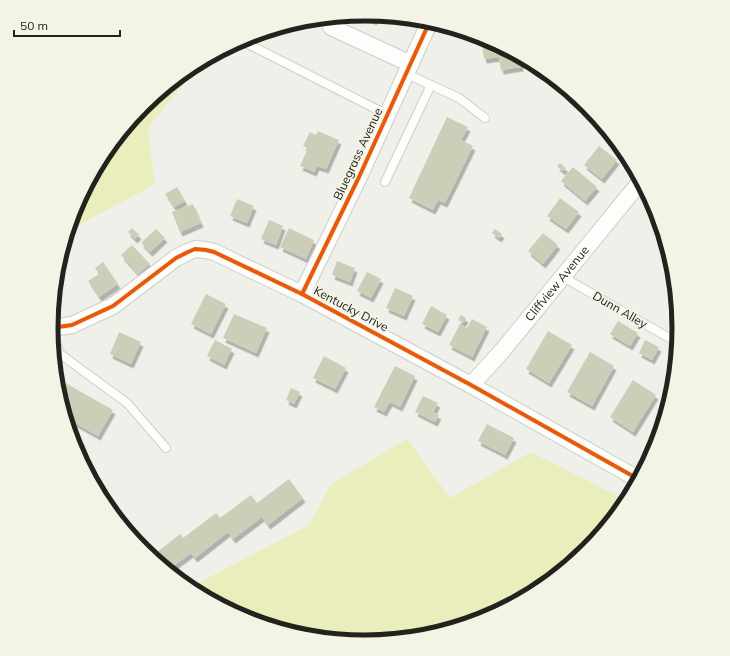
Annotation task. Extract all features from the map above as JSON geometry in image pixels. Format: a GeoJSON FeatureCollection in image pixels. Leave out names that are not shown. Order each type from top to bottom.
{"type":"FeatureCollection","features":[{"type":"Feature","properties":{"kind":"street"},"geometry":{"type":"LineString","coordinates":[[331,27],[409,69]]}},
{"type":"Feature","properties":{"kind":"street","name":"Bluegrass Avenue"},"geometry":{"type":"LineString","coordinates":[[302,294],[359,177],[427,27]]}},
{"type":"Feature","properties":{"kind":"street","name":"Cliffview Avenue"},"geometry":{"type":"LineString","coordinates":[[471,385],[502,351],[637,186]]}},
{"type":"Feature","properties":{"kind":"street","name":"Kentucky Drive"},"geometry":{"type":"LineString","coordinates":[[58,328],[72,325],[113,306],[176,258],[195,249],[214,252],[302,294],[471,385],[634,477]]}},
{"type":"Feature","properties":{"kind":"lane"},"geometry":{"type":"LineString","coordinates":[[248,44],[388,115]]}},
{"type":"Feature","properties":{"kind":"lane"},"geometry":{"type":"LineString","coordinates":[[409,69],[431,85],[459,98],[485,118]]}},
{"type":"Feature","properties":{"kind":"lane"},"geometry":{"type":"LineString","coordinates":[[385,182],[431,85]]}},
{"type":"Feature","properties":{"kind":"lane","name":"Dunn Alley"},"geometry":{"type":"LineString","coordinates":[[563,277],[671,339]]}},
{"type":"Feature","properties":{"kind":"lane"},"geometry":{"type":"LineString","coordinates":[[59,352],[127,403],[166,448]]}},
{"type":"Feature","properties":{"kind":"green space"},"geometry":{"type":"Polygon","coordinates":[[[181,82],[184,83],[148,128],[155,184],[75,227],[99,174],[121,141],[148,111],[181,82]]]}},
{"type":"Feature","properties":{"kind":"green space"},"geometry":{"type":"Polygon","coordinates":[[[407,439],[450,498],[531,452],[621,498],[609,515],[582,545],[552,572],[536,583],[482,612],[444,625],[425,629],[365,635],[305,629],[286,625],[248,612],[211,594],[196,584],[309,525],[331,484],[407,439]]]}},
{"type":"Feature","properties":{"kind":"building"},"geometry":{"type":"Polygon","coordinates":[[[482,44],[518,62],[521,64],[521,67],[501,70],[499,57],[484,59],[482,44]]]}},
{"type":"Feature","properties":{"kind":"building"},"geometry":{"type":"Polygon","coordinates":[[[447,117],[468,127],[461,140],[473,146],[445,203],[438,200],[433,210],[409,198],[447,117]]]}},
{"type":"Feature","properties":{"kind":"building"},"geometry":{"type":"Polygon","coordinates":[[[318,131],[339,140],[326,169],[317,166],[314,172],[300,166],[308,148],[303,146],[310,132],[316,135],[318,131]]]}},
{"type":"Feature","properties":{"kind":"building"},"geometry":{"type":"Polygon","coordinates":[[[599,146],[617,160],[602,179],[584,165],[599,146]]]}},
{"type":"Feature","properties":{"kind":"building"},"geometry":{"type":"Polygon","coordinates":[[[560,163],[566,168],[563,171],[557,166],[560,163]]]}},
{"type":"Feature","properties":{"kind":"building"},"geometry":{"type":"Polygon","coordinates":[[[573,167],[597,187],[585,201],[561,181],[573,167]]]}},
{"type":"Feature","properties":{"kind":"building"},"geometry":{"type":"Polygon","coordinates":[[[177,187],[185,201],[174,207],[165,194],[177,187]]]}},
{"type":"Feature","properties":{"kind":"building"},"geometry":{"type":"Polygon","coordinates":[[[560,198],[579,212],[566,229],[547,216],[560,198]]]}},
{"type":"Feature","properties":{"kind":"building"},"geometry":{"type":"Polygon","coordinates":[[[237,199],[254,206],[247,223],[230,216],[237,199]]]}},
{"type":"Feature","properties":{"kind":"building"},"geometry":{"type":"Polygon","coordinates":[[[193,204],[201,223],[180,232],[172,212],[193,204]]]}},
{"type":"Feature","properties":{"kind":"building"},"geometry":{"type":"Polygon","coordinates":[[[269,220],[283,226],[276,245],[261,239],[269,220]]]}},
{"type":"Feature","properties":{"kind":"building"},"geometry":{"type":"Polygon","coordinates":[[[132,228],[139,235],[135,239],[128,232],[132,228]]]}},
{"type":"Feature","properties":{"kind":"building"},"geometry":{"type":"Polygon","coordinates":[[[289,228],[314,240],[306,259],[280,247],[289,228]]]}},
{"type":"Feature","properties":{"kind":"building"},"geometry":{"type":"Polygon","coordinates":[[[156,229],[165,238],[150,252],[141,243],[156,229]]]}},
{"type":"Feature","properties":{"kind":"building"},"geometry":{"type":"Polygon","coordinates":[[[495,229],[502,234],[499,238],[492,233],[495,229]]]}},
{"type":"Feature","properties":{"kind":"building"},"geometry":{"type":"Polygon","coordinates":[[[543,233],[558,245],[543,264],[528,251],[543,233]]]}},
{"type":"Feature","properties":{"kind":"building"},"geometry":{"type":"Polygon","coordinates":[[[132,245],[150,264],[138,274],[121,255],[132,245]]]}},
{"type":"Feature","properties":{"kind":"building"},"geometry":{"type":"Polygon","coordinates":[[[337,261],[355,268],[350,282],[332,275],[337,261]]]}},
{"type":"Feature","properties":{"kind":"building"},"geometry":{"type":"Polygon","coordinates":[[[103,262],[118,284],[99,297],[88,281],[99,274],[95,268],[103,262]]]}},
{"type":"Feature","properties":{"kind":"building"},"geometry":{"type":"Polygon","coordinates":[[[367,272],[381,279],[371,298],[357,291],[367,272]]]}},
{"type":"Feature","properties":{"kind":"building"},"geometry":{"type":"Polygon","coordinates":[[[395,288],[413,296],[404,316],[386,308],[395,288]]]}},
{"type":"Feature","properties":{"kind":"building"},"geometry":{"type":"Polygon","coordinates":[[[206,294],[226,304],[211,334],[191,324],[206,294]]]}},
{"type":"Feature","properties":{"kind":"building"},"geometry":{"type":"Polygon","coordinates":[[[431,306],[447,315],[438,332],[422,324],[431,306]]]}},
{"type":"Feature","properties":{"kind":"building"},"geometry":{"type":"Polygon","coordinates":[[[234,314],[267,328],[256,353],[223,338],[234,314]]]}},
{"type":"Feature","properties":{"kind":"building"},"geometry":{"type":"Polygon","coordinates":[[[461,315],[466,318],[463,323],[458,320],[461,315]]]}},
{"type":"Feature","properties":{"kind":"building"},"geometry":{"type":"Polygon","coordinates":[[[472,319],[487,327],[472,357],[449,345],[460,324],[467,328],[472,319]]]}},
{"type":"Feature","properties":{"kind":"building"},"geometry":{"type":"Polygon","coordinates":[[[618,321],[638,333],[630,346],[610,334],[618,321]]]}},
{"type":"Feature","properties":{"kind":"building"},"geometry":{"type":"Polygon","coordinates":[[[548,331],[572,345],[549,383],[526,369],[548,331]]]}},
{"type":"Feature","properties":{"kind":"building"},"geometry":{"type":"Polygon","coordinates":[[[119,332],[141,342],[131,364],[110,354],[119,332]]]}},
{"type":"Feature","properties":{"kind":"building"},"geometry":{"type":"Polygon","coordinates":[[[215,340],[232,349],[224,365],[207,356],[215,340]]]}},
{"type":"Feature","properties":{"kind":"building"},"geometry":{"type":"Polygon","coordinates":[[[645,340],[659,347],[652,360],[639,353],[645,340]]]}},
{"type":"Feature","properties":{"kind":"building"},"geometry":{"type":"Polygon","coordinates":[[[590,352],[614,366],[592,406],[567,392],[590,352]]]}},
{"type":"Feature","properties":{"kind":"building"},"geometry":{"type":"Polygon","coordinates":[[[324,356],[346,368],[335,389],[313,378],[324,356]]]}},
{"type":"Feature","properties":{"kind":"building"},"geometry":{"type":"Polygon","coordinates":[[[395,366],[415,376],[400,407],[390,402],[384,412],[374,407],[395,366]]]}},
{"type":"Feature","properties":{"kind":"building"},"geometry":{"type":"Polygon","coordinates":[[[633,380],[656,395],[633,432],[610,417],[633,380]]]}},
{"type":"Feature","properties":{"kind":"building"},"geometry":{"type":"Polygon","coordinates":[[[63,382],[113,410],[98,436],[72,422],[63,382]]]}},
{"type":"Feature","properties":{"kind":"building"},"geometry":{"type":"Polygon","coordinates":[[[291,388],[300,392],[294,404],[286,400],[291,388]]]}},
{"type":"Feature","properties":{"kind":"building"},"geometry":{"type":"Polygon","coordinates":[[[423,396],[438,403],[433,412],[439,415],[435,422],[415,412],[423,396]]]}},
{"type":"Feature","properties":{"kind":"building"},"geometry":{"type":"Polygon","coordinates":[[[487,424],[514,438],[505,455],[478,441],[487,424]]]}},
{"type":"Feature","properties":{"kind":"building"},"geometry":{"type":"Polygon","coordinates":[[[289,479],[303,498],[268,525],[262,517],[233,539],[228,532],[195,558],[191,553],[172,567],[156,553],[180,534],[183,538],[216,513],[220,518],[251,495],[257,503],[289,479]]]}},
{"type":"Feature","properties":{"kind":"cycle path"},"geometry":{"type":"LineString","coordinates":[[302,294],[359,177],[427,27]]}},
{"type":"Feature","properties":{"kind":"cycle path"},"geometry":{"type":"LineString","coordinates":[[58,327],[72,325],[113,306],[176,258],[188,252],[195,249],[214,252],[302,294],[471,385],[634,477]]}}]}
